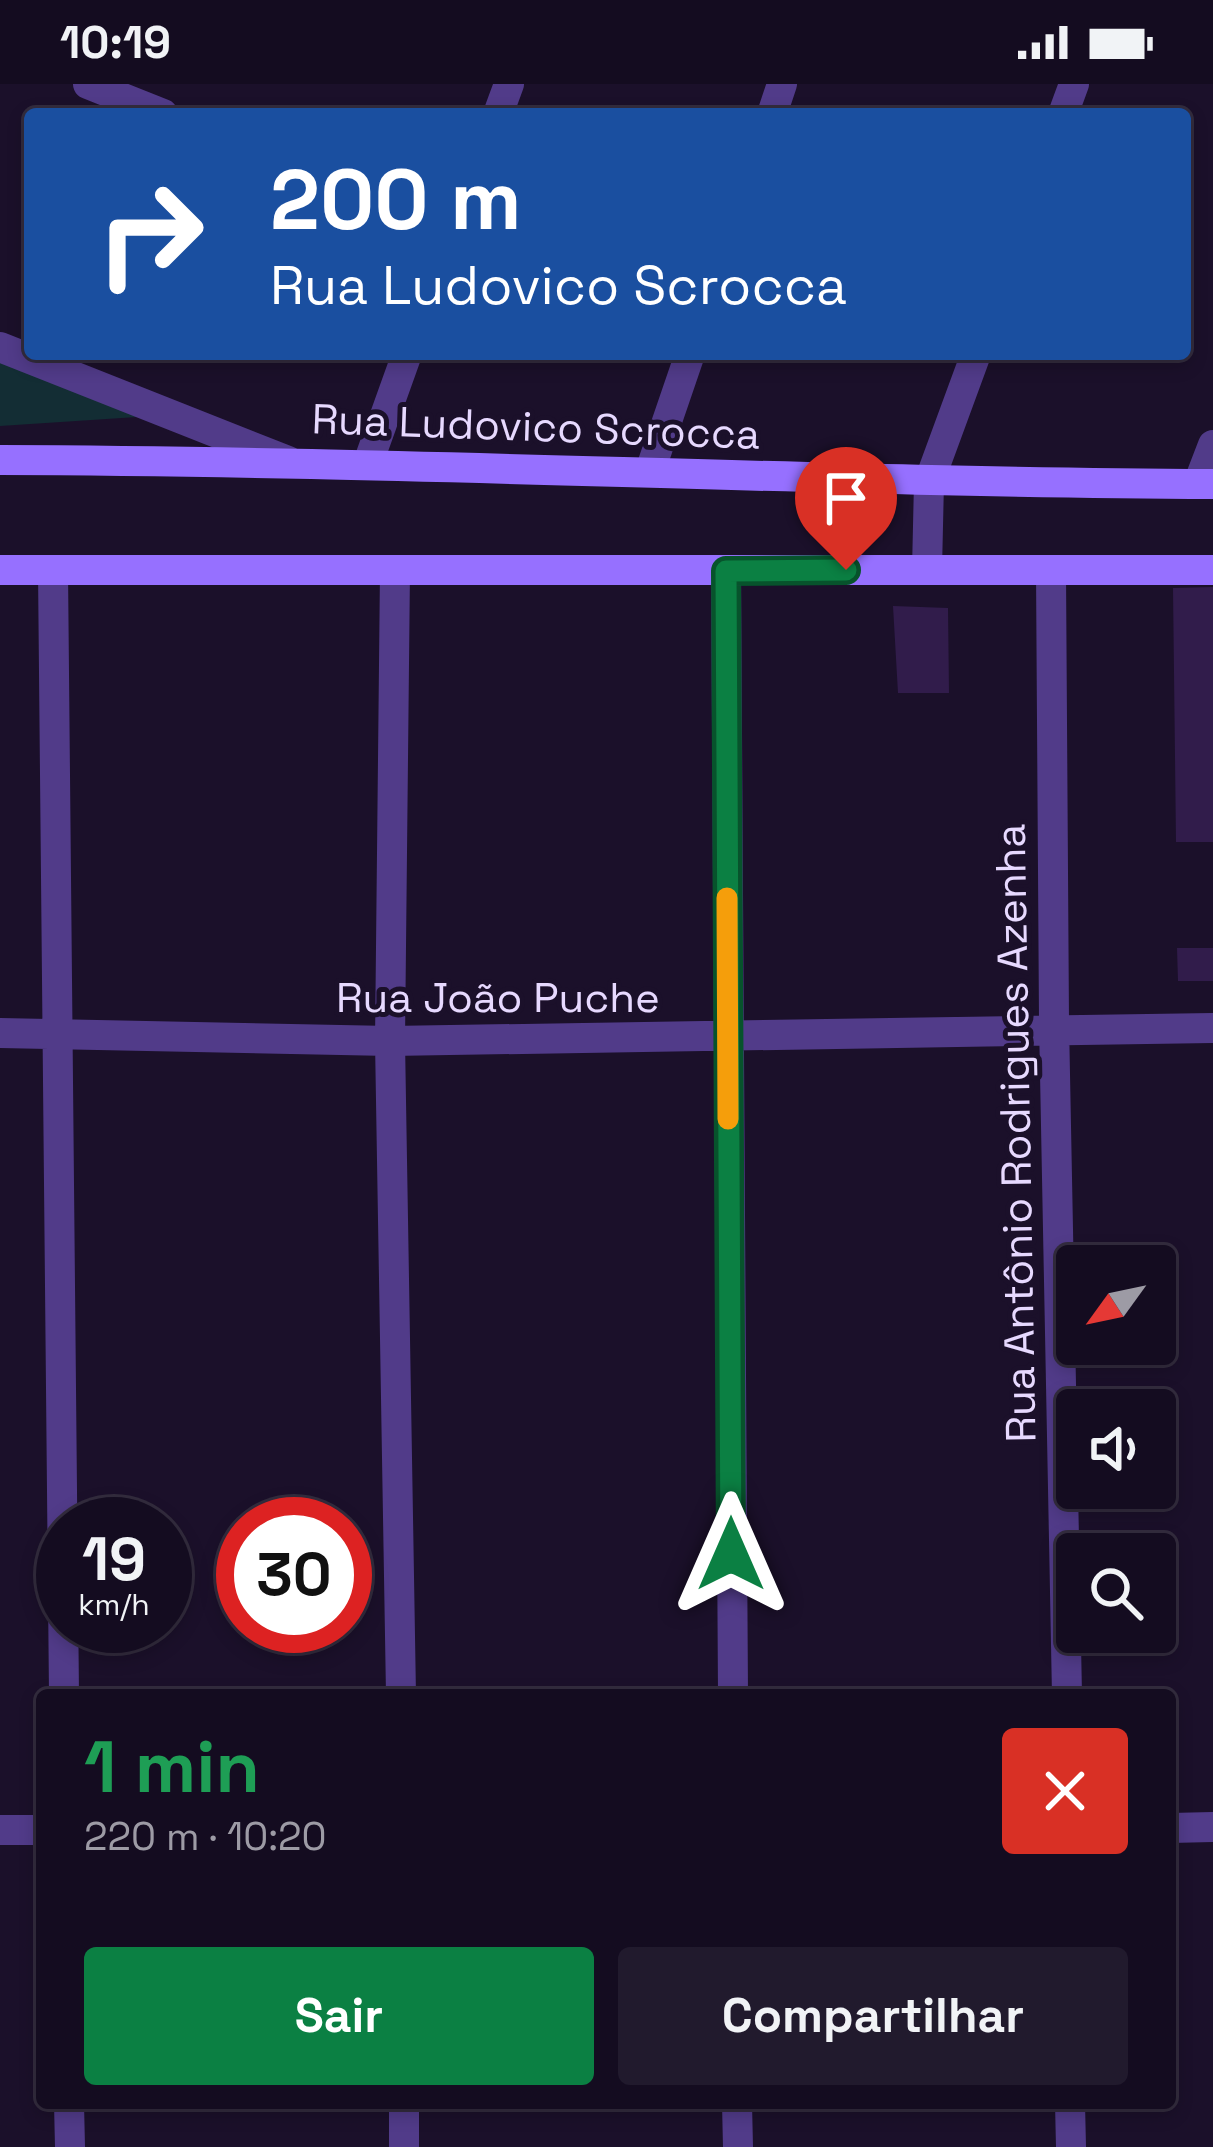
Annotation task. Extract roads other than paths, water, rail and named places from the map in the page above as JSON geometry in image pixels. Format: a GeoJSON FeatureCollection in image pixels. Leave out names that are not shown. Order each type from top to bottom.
{"type":"FeatureCollection","features":[{"type":"Feature","properties":{"kind":"street"},"geometry":{"type":"LineString","coordinates":[[88,84],[148,108]]}},
{"type":"Feature","properties":{"kind":"street"},"geometry":{"type":"LineString","coordinates":[[33,360],[288,461]]}},
{"type":"Feature","properties":{"kind":"street"},"geometry":{"type":"LineString","coordinates":[[368,464],[405,360]]}},
{"type":"Feature","properties":{"kind":"street"},"geometry":{"type":"LineString","coordinates":[[650,471],[688,360]]}},
{"type":"Feature","properties":{"kind":"street"},"geometry":{"type":"LineString","coordinates":[[927,570],[929,482],[974,360]]}},
{"type":"Feature","properties":{"kind":"street"},"geometry":{"type":"LineString","coordinates":[[1205,484],[1213,445]]}},
{"type":"Feature","properties":{"kind":"street","name":"Rua Ludovico Scrocca"},"geometry":{"type":"LineString","coordinates":[[0,460],[288,461],[929,482],[1205,484]]}},
{"type":"Feature","properties":{"kind":"street"},"geometry":{"type":"LineString","coordinates":[[53,570],[64,1689]]}},
{"type":"Feature","properties":{"kind":"street"},"geometry":{"type":"LineString","coordinates":[[395,570],[389,1041],[401,1689]]}},
{"type":"Feature","properties":{"kind":"street"},"geometry":{"type":"LineString","coordinates":[[0,571],[1213,570]]}},
{"type":"Feature","properties":{"kind":"street"},"geometry":{"type":"LineString","coordinates":[[726,571],[733,1689]]}},
{"type":"Feature","properties":{"kind":"street","name":"Rua Antônio Rodrigues Azenha"},"geometry":{"type":"LineString","coordinates":[[1051,571],[1067,1689]]}},
{"type":"Feature","properties":{"kind":"street","name":"Rua João Puche"},"geometry":{"type":"LineString","coordinates":[[0,1033],[389,1041],[1213,1028]]}},
{"type":"Feature","properties":{"kind":"street"},"geometry":{"type":"LineString","coordinates":[[1176,1828],[1213,1827]]}},
{"type":"Feature","properties":{"kind":"street"},"geometry":{"type":"LineString","coordinates":[[0,1830],[36,1830]]}},
{"type":"Feature","properties":{"kind":"street"},"geometry":{"type":"LineString","coordinates":[[70,2109],[70,2147]]}},
{"type":"Feature","properties":{"kind":"street"},"geometry":{"type":"LineString","coordinates":[[404,2109],[404,2147]]}},
{"type":"Feature","properties":{"kind":"street"},"geometry":{"type":"LineString","coordinates":[[737,2109],[738,2147]]}},
{"type":"Feature","properties":{"kind":"street"},"geometry":{"type":"LineString","coordinates":[[1070,2109],[1071,2147]]}}]}
